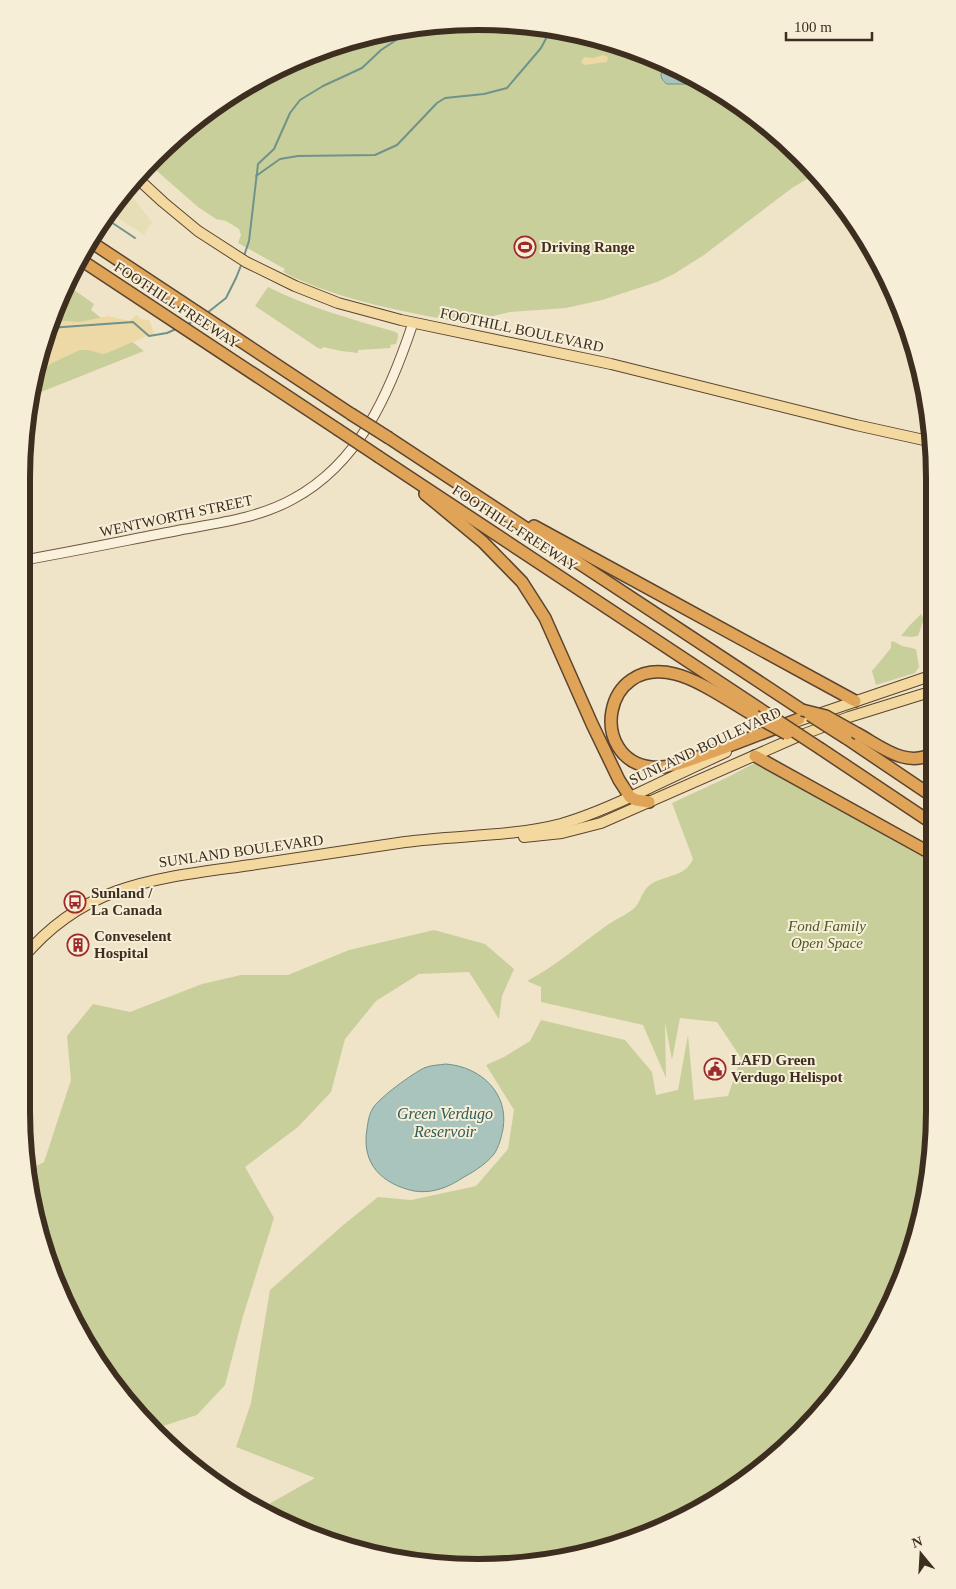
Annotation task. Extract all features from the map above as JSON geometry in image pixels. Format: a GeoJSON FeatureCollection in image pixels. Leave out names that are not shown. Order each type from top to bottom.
{"type":"FeatureCollection","features":[{"type":"Feature","properties":{"kind":"highway","name":"FOOTHILL FREEWAY"},"geometry":{"type":"LineString","coordinates":[[96,245],[791,702],[801,715],[846,738],[926,792]]}},
{"type":"Feature","properties":{"kind":"highway","name":"FOOTHILL FREEWAY"},"geometry":{"type":"LineString","coordinates":[[85,263],[379,457],[761,715]]}},
{"type":"Feature","properties":{"kind":"highway"},"geometry":{"type":"LineString","coordinates":[[379,457],[483,542],[522,582],[545,618],[619,780],[630,797],[649,802]]}},
{"type":"Feature","properties":{"kind":"highway"},"geometry":{"type":"LineString","coordinates":[[441,473],[612,570],[855,702]]}},
{"type":"Feature","properties":{"kind":"highway"},"geometry":{"type":"LineString","coordinates":[[926,756],[917,758],[902,757],[826,716],[801,715],[692,759],[660,767],[643,765],[623,752],[614,738],[610,721],[614,704],[623,686],[639,675],[658,671],[676,674],[761,715],[784,733],[806,739],[926,818]]}},
{"type":"Feature","properties":{"kind":"highway"},"geometry":{"type":"LineString","coordinates":[[755,756],[926,851]]}},
{"type":"Feature","properties":{"kind":"main road","name":"FOOTHILL BOULEVARD"},"geometry":{"type":"LineString","coordinates":[[141,183],[198,231],[246,262],[295,286],[338,303],[413,322],[612,364],[924,440]]}},
{"type":"Feature","properties":{"kind":"main road","name":"WENTWORTH STREET"},"geometry":{"type":"LineString","coordinates":[[30,559],[250,516],[293,499],[330,473],[363,435],[383,400],[413,322]]}},
{"type":"Feature","properties":{"kind":"main road","name":"SUNLAND BOULEVARD"},"geometry":{"type":"LineString","coordinates":[[30,951],[45,935],[75,912],[103,896],[143,882],[192,873],[431,839],[488,836],[533,830],[578,819],[630,797],[801,715],[855,702],[926,677]]}},
{"type":"Feature","properties":{"kind":"main road","name":"SUNLAND BOULEVARD"},"geometry":{"type":"LineString","coordinates":[[488,836],[507,838],[562,834],[601,823],[849,717],[926,692]]}},
{"type":"Feature","properties":{"kind":"shaded area"},"geometry":{"type":"Polygon","coordinates":[[[131,195],[152,222],[144,235],[115,216],[131,195]]]}},
{"type":"Feature","properties":{"kind":"green space"},"geometry":{"type":"Polygon","coordinates":[[[449,31],[507,31],[536,34],[594,45],[649,64],[702,90],[727,106],[773,141],[810,177],[792,188],[704,255],[674,274],[657,282],[602,300],[566,308],[510,312],[476,320],[473,325],[352,299],[305,282],[283,272],[285,269],[238,243],[241,235],[239,229],[226,221],[216,219],[198,207],[154,169],[183,141],[229,106],[280,76],[334,54],[362,45],[391,39],[449,31]]]}},
{"type":"Feature","properties":{"kind":"green space"},"geometry":{"type":"Polygon","coordinates":[[[268,287],[315,307],[396,332],[398,337],[396,344],[390,345],[391,348],[358,350],[358,353],[323,347],[322,349],[318,348],[255,306],[268,287]]]}},
{"type":"Feature","properties":{"kind":"green space"},"geometry":{"type":"Polygon","coordinates":[[[72,289],[94,304],[91,310],[144,351],[39,393],[45,362],[72,289]]]}},
{"type":"Feature","properties":{"kind":"green space"},"geometry":{"type":"Polygon","coordinates":[[[921,614],[924,619],[918,636],[901,636],[910,625],[921,614]]]}},
{"type":"Feature","properties":{"kind":"green space"},"geometry":{"type":"Polygon","coordinates":[[[893,641],[902,646],[916,649],[919,667],[915,673],[876,685],[872,671],[891,648],[891,642],[893,641]]]}},
{"type":"Feature","properties":{"kind":"green space","name":"Fond Family Open Space"},"geometry":{"type":"Polygon","coordinates":[[[755,763],[926,859],[926,1111],[922,1169],[911,1227],[902,1255],[880,1309],[866,1335],[833,1384],[815,1406],[795,1428],[751,1466],[702,1499],[676,1513],[649,1525],[594,1544],[536,1555],[507,1558],[449,1558],[420,1555],[362,1544],[307,1525],[268,1506],[315,1478],[236,1447],[251,1403],[270,1290],[342,1226],[378,1197],[411,1200],[476,1186],[508,1149],[514,1110],[486,1065],[504,1057],[530,1041],[541,1020],[625,1040],[652,1072],[656,1095],[678,1090],[688,1035],[694,1100],[728,1096],[741,1058],[717,1022],[680,1018],[672,1060],[665,1022],[666,1078],[643,1025],[541,1002],[541,987],[527,981],[548,969],[609,924],[635,908],[647,887],[685,870],[693,859],[672,803],[755,763]]]}},
{"type":"Feature","properties":{"kind":"green space"},"geometry":{"type":"Polygon","coordinates":[[[434,930],[485,944],[514,969],[502,996],[499,1019],[469,972],[419,974],[376,1001],[345,1039],[331,1092],[298,1127],[245,1167],[274,1218],[243,1316],[225,1385],[197,1415],[160,1427],[123,1384],[90,1335],[64,1282],[45,1227],[34,1167],[44,1162],[71,1080],[67,1036],[93,1004],[130,1012],[202,984],[241,975],[288,975],[349,950],[434,930]]]}},
{"type":"Feature","properties":{"kind":"sand"},"geometry":{"type":"Polygon","coordinates":[[[603,55],[608,57],[607,62],[584,65],[581,62],[584,57],[593,58],[603,55]]]}},
{"type":"Feature","properties":{"kind":"sand"},"geometry":{"type":"Polygon","coordinates":[[[137,315],[140,319],[149,320],[154,333],[103,354],[80,350],[52,363],[43,370],[59,321],[80,322],[108,316],[129,321],[137,315]]]}},
{"type":"Feature","properties":{"kind":"water"},"geometry":{"type":"Polygon","coordinates":[[[663,70],[691,84],[667,84],[662,79],[663,70]]]}},
{"type":"Feature","properties":{"kind":"water","name":"Green Verdugo Reservoir"},"geometry":{"type":"Polygon","coordinates":[[[446,1064],[471,1070],[481,1076],[497,1093],[502,1104],[504,1116],[500,1142],[494,1154],[484,1164],[447,1187],[421,1192],[403,1188],[383,1178],[371,1162],[367,1152],[366,1141],[371,1113],[382,1098],[412,1075],[427,1067],[446,1064]]]}},
{"type":"Feature","properties":{"kind":"waterway"},"geometry":{"type":"LineString","coordinates":[[256,176],[280,159],[298,156],[375,155],[397,145],[437,103],[445,98],[484,94],[507,88],[541,48],[547,36]]}},
{"type":"Feature","properties":{"kind":"waterway"},"geometry":{"type":"LineString","coordinates":[[244,256],[249,241],[258,164],[274,149],[290,113],[300,100],[323,86],[362,68],[381,50],[400,37]]}},
{"type":"Feature","properties":{"kind":"waterway"},"geometry":{"type":"LineString","coordinates":[[111,222],[135,238]]}},
{"type":"Feature","properties":{"kind":"waterway"},"geometry":{"type":"LineString","coordinates":[[207,313],[226,298],[242,263]]}},
{"type":"Feature","properties":{"kind":"waterway"},"geometry":{"type":"LineString","coordinates":[[188,324],[199,318]]}},
{"type":"Feature","properties":{"kind":"waterway"},"geometry":{"type":"LineString","coordinates":[[56,327],[133,322],[149,336],[167,333],[176,329]]}},
{"type":"Feature","properties":{"kind":"place","name":"Driving Range"},"geometry":{"type":"Point","coordinates":[525,247]}},
{"type":"Feature","properties":{"kind":"place","name":"Sunland / La Canada"},"geometry":{"type":"Point","coordinates":[75,902]}},
{"type":"Feature","properties":{"kind":"place","name":"Conveselent Hospital"},"geometry":{"type":"Point","coordinates":[78,945]}},
{"type":"Feature","properties":{"kind":"place","name":"LAFD Green Verdugo Helispot"},"geometry":{"type":"Point","coordinates":[715,1069]}}]}
